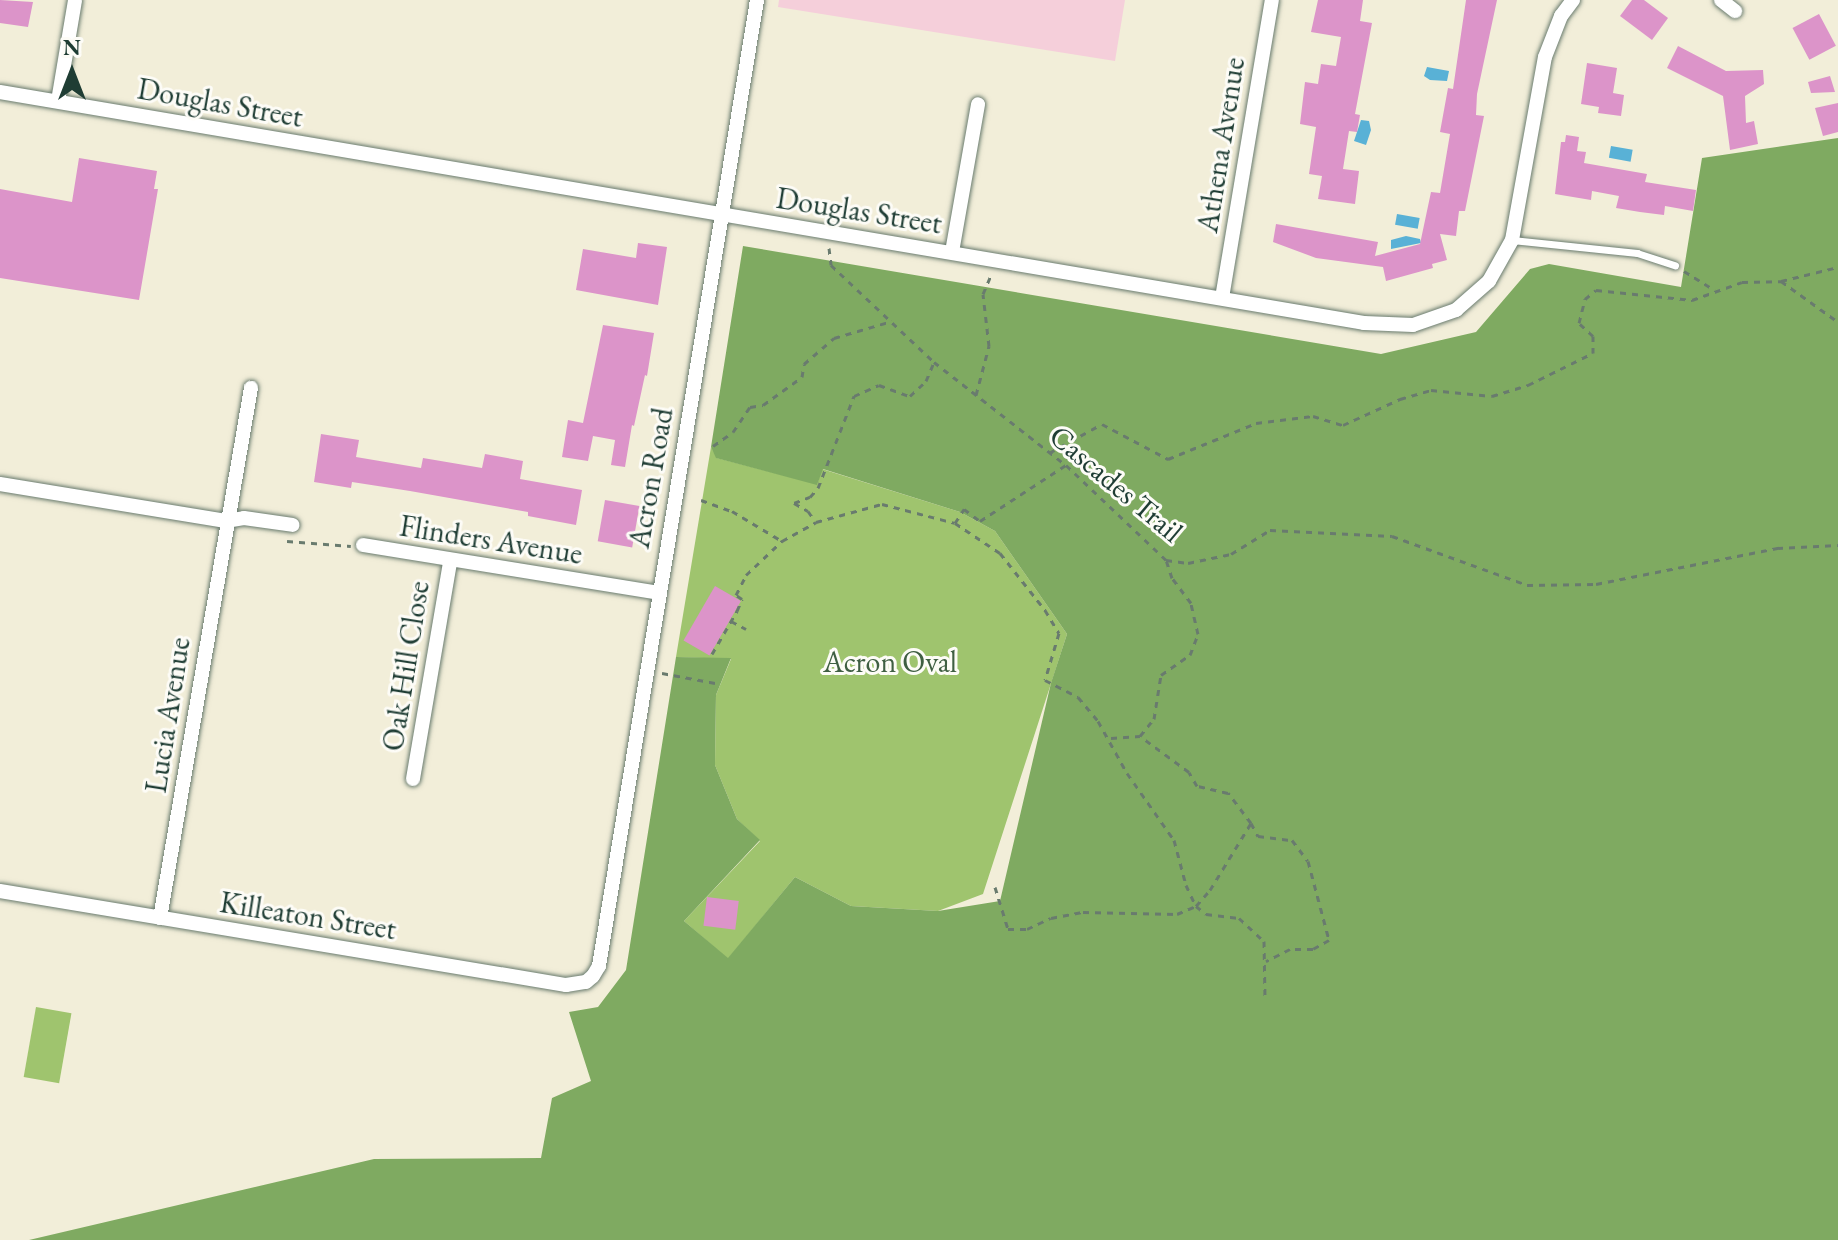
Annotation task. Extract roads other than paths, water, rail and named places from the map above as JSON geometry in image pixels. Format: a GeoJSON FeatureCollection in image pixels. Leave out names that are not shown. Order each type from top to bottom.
{"type":"FeatureCollection","features":[{"type":"Feature","properties":{"kind":"street"},"geometry":{"type":"LineString","coordinates":[[58,101],[75,0]]}},
{"type":"Feature","properties":{"kind":"street","name":"Acron Road"},"geometry":{"type":"LineString","coordinates":[[599,966],[757,0]]}},
{"type":"Feature","properties":{"kind":"street","name":"Athena Avenue"},"geometry":{"type":"LineString","coordinates":[[1222,298],[1272,0]]}},
{"type":"Feature","properties":{"kind":"street","name":"Douglas Street"},"geometry":{"type":"LineString","coordinates":[[0,92],[1364,323],[1413,325],[1456,310],[1489,281],[1512,240],[1545,57],[1561,16],[1573,0]]}},
{"type":"Feature","properties":{"kind":"street"},"geometry":{"type":"LineString","coordinates":[[1721,0],[1735,11]]}},
{"type":"Feature","properties":{"kind":"street"},"geometry":{"type":"LineString","coordinates":[[952,252],[978,104]]}},
{"type":"Feature","properties":{"kind":"street","name":"Lucia Avenue"},"geometry":{"type":"LineString","coordinates":[[160,918],[251,388]]}},
{"type":"Feature","properties":{"kind":"street"},"geometry":{"type":"LineString","coordinates":[[0,484],[226,521],[244,518],[293,525]]}},
{"type":"Feature","properties":{"kind":"street","name":"Flinders Avenue"},"geometry":{"type":"LineString","coordinates":[[363,545],[450,562],[658,593]]}},
{"type":"Feature","properties":{"kind":"street","name":"Oak Hill Close"},"geometry":{"type":"LineString","coordinates":[[413,779],[450,562]]}},
{"type":"Feature","properties":{"kind":"street","name":"Killeaton Street"},"geometry":{"type":"LineString","coordinates":[[0,891],[566,985],[586,982],[599,966]]}},
{"type":"Feature","properties":{"kind":"lane"},"geometry":{"type":"LineString","coordinates":[[1512,240],[1637,253],[1675,265]]}},
{"type":"Feature","properties":{"kind":"water"},"geometry":{"type":"Polygon","coordinates":[[[1427,67],[1449,71],[1447,81],[1430,80],[1424,76],[1427,67]]]}},
{"type":"Feature","properties":{"kind":"water"},"geometry":{"type":"Polygon","coordinates":[[[1361,120],[1369,121],[1371,130],[1366,145],[1354,141],[1361,120]]]}},
{"type":"Feature","properties":{"kind":"water"},"geometry":{"type":"Polygon","coordinates":[[[1611,146],[1633,150],[1631,162],[1609,158],[1611,146]]]}},
{"type":"Feature","properties":{"kind":"water"},"geometry":{"type":"Polygon","coordinates":[[[1397,214],[1420,218],[1418,229],[1395,225],[1397,214]]]}},
{"type":"Feature","properties":{"kind":"water"},"geometry":{"type":"Polygon","coordinates":[[[1406,236],[1420,239],[1421,243],[1391,249],[1391,240],[1406,236]]]}},
{"type":"Feature","properties":{"kind":"park label","name":"Acron Oval"},"geometry":{"type":"Point","coordinates":[890,662]}}]}
